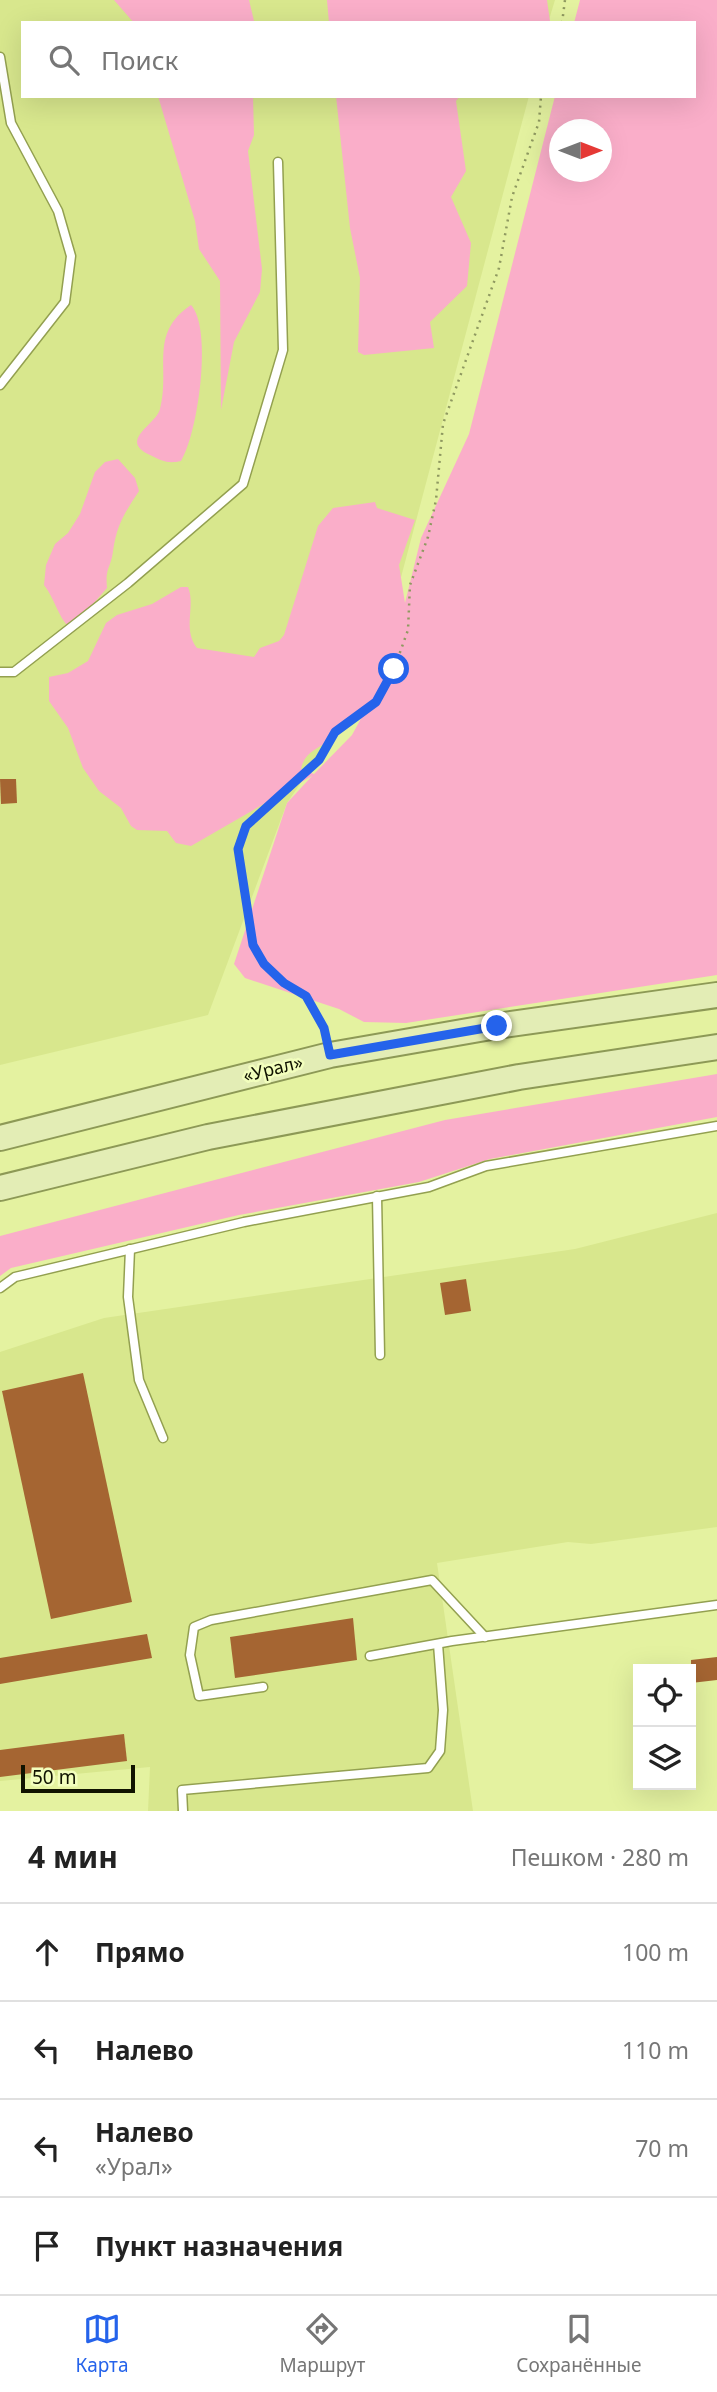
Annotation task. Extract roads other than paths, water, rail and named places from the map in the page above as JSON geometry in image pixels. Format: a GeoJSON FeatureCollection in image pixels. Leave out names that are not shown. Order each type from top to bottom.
{"type":"FeatureCollection","features":[{"type":"Feature","properties":{"kind":"main road","name":"«Урал»"},"geometry":{"type":"LineString","coordinates":[[0,1138],[330,1055],[497,1026],[717,995]]}},
{"type":"Feature","properties":{"kind":"main road"},"geometry":{"type":"LineString","coordinates":[[0,1188],[208,1137],[519,1077],[717,1047]]}},
{"type":"Feature","properties":{"kind":"lane"},"geometry":{"type":"LineString","coordinates":[[0,57],[11,123],[58,211],[71,256],[65,302],[0,385]]}},
{"type":"Feature","properties":{"kind":"lane"},"geometry":{"type":"LineString","coordinates":[[0,672],[14,672],[128,583],[243,484],[283,350],[278,162]]}},
{"type":"Feature","properties":{"kind":"lane"},"geometry":{"type":"LineString","coordinates":[[0,1288],[15,1277],[244,1222],[429,1186],[486,1166],[717,1126]]}},
{"type":"Feature","properties":{"kind":"lane"},"geometry":{"type":"LineString","coordinates":[[377,1196],[380,1355]]}},
{"type":"Feature","properties":{"kind":"lane"},"geometry":{"type":"LineString","coordinates":[[130,1249],[128,1297],[139,1380],[163,1438]]}},
{"type":"Feature","properties":{"kind":"lane"},"geometry":{"type":"LineString","coordinates":[[263,1687],[199,1696],[190,1655],[194,1627],[211,1620],[432,1580],[485,1637]]}},
{"type":"Feature","properties":{"kind":"lane"},"geometry":{"type":"LineString","coordinates":[[370,1656],[717,1605]]}},
{"type":"Feature","properties":{"kind":"lane"},"geometry":{"type":"LineString","coordinates":[[183,1811],[182,1790],[428,1768],[440,1751],[443,1710],[438,1644]]}}]}
